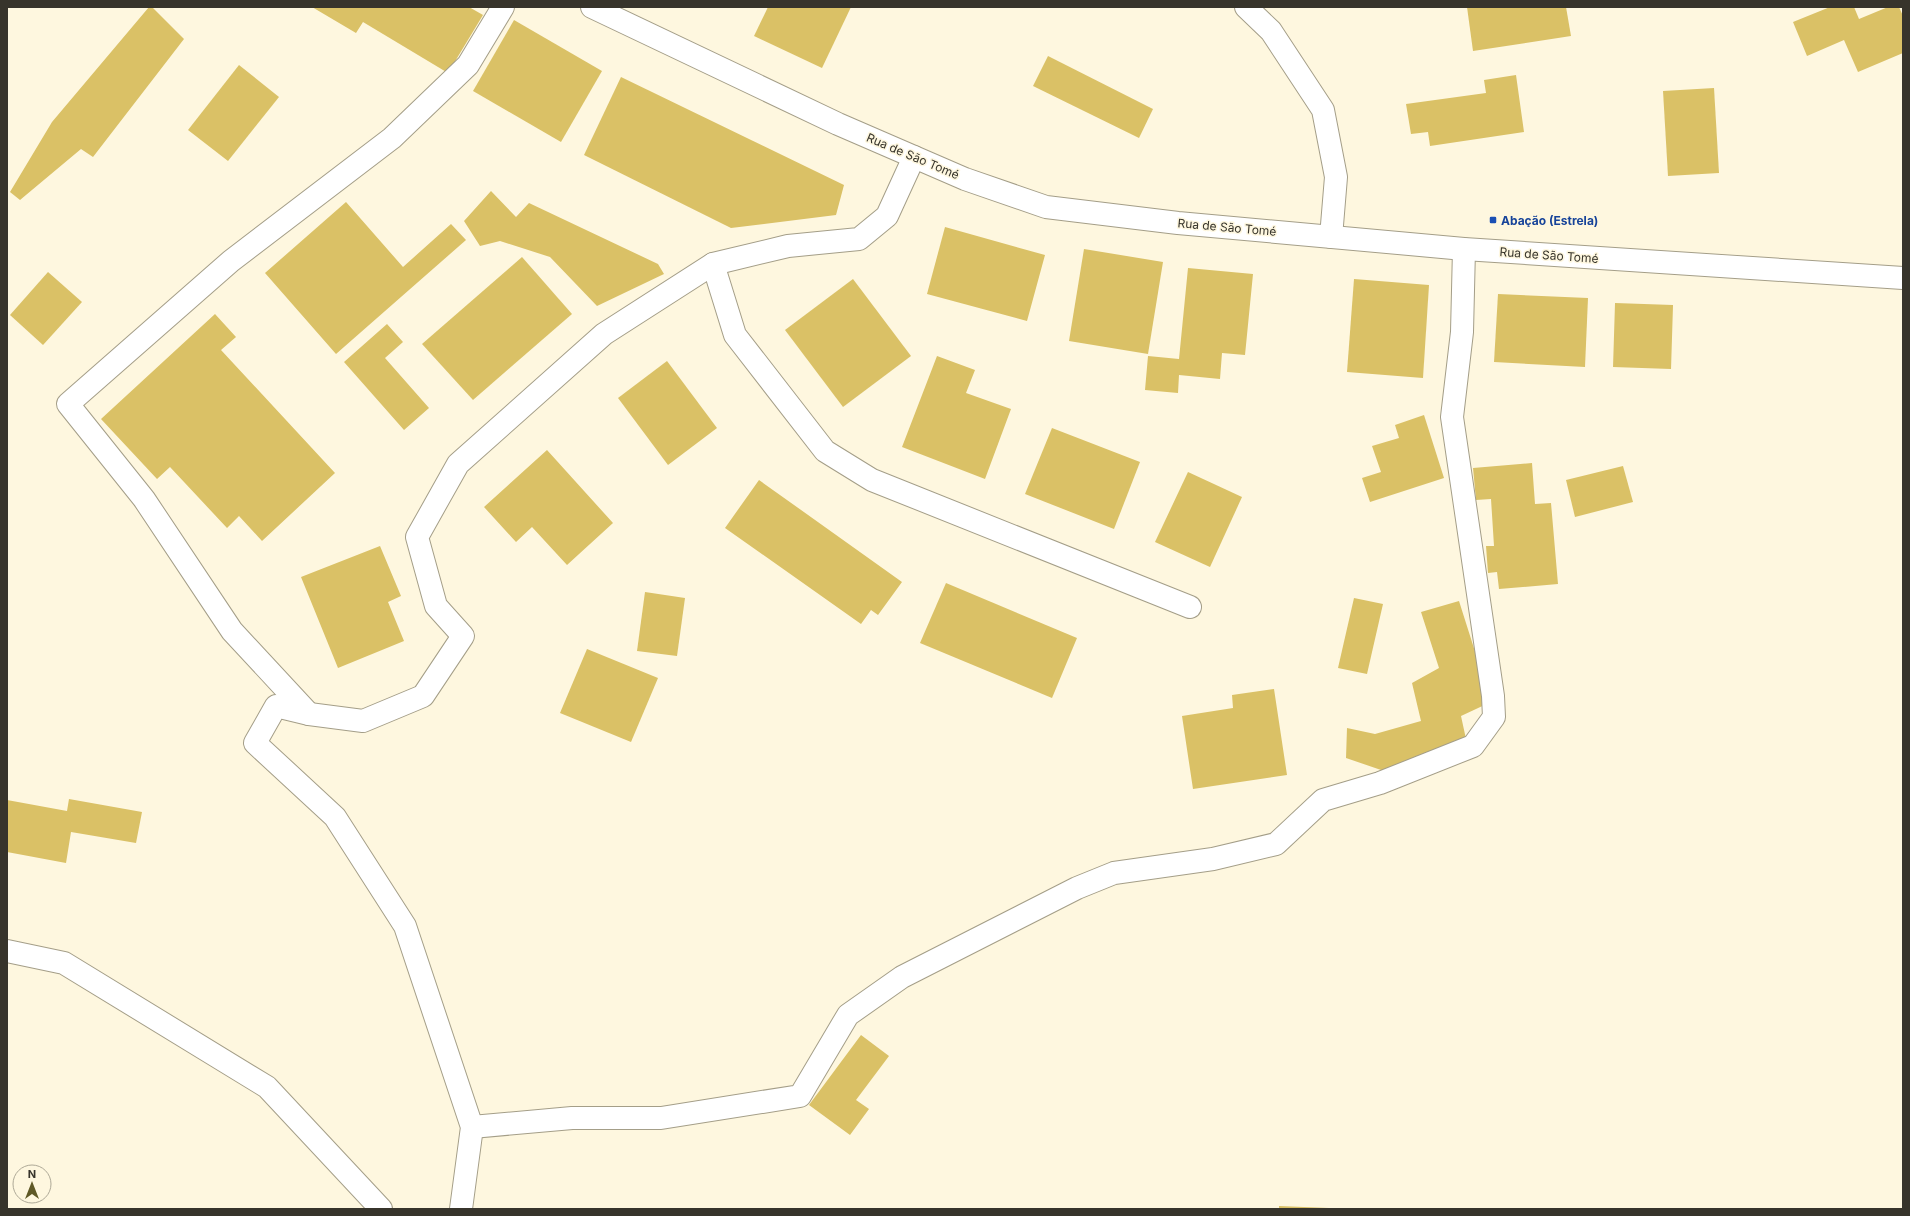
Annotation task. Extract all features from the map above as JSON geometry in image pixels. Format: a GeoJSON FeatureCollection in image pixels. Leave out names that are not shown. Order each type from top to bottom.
{"type":"FeatureCollection","features":[{"type":"Feature","properties":{"kind":"street"},"geometry":{"type":"LineString","coordinates":[[309,714],[232,631],[144,499],[68,404],[231,261],[392,138],[468,65],[503,7]]}},
{"type":"Feature","properties":{"kind":"street","name":"Rua de São Tomé"},"geometry":{"type":"LineString","coordinates":[[592,7],[838,124],[965,179],[1046,208],[1178,223],[1464,249],[1903,278]]}},
{"type":"Feature","properties":{"kind":"street"},"geometry":{"type":"LineString","coordinates":[[1246,7],[1272,31],[1323,110],[1336,177],[1331,237]]}},
{"type":"Feature","properties":{"kind":"street"},"geometry":{"type":"LineString","coordinates":[[461,1209],[472,1127],[405,926],[335,817],[255,743],[276,706],[309,714],[363,721],[423,696],[463,636],[436,606],[417,537],[458,464],[604,334],[713,264],[788,246],[859,239],[887,216],[914,157]]}},
{"type":"Feature","properties":{"kind":"street"},"geometry":{"type":"LineString","coordinates":[[472,1127],[572,1118],[661,1118],[800,1096],[848,1015],[909,974],[1077,888],[1114,873],[1213,859],[1276,844],[1323,800],[1380,783],[1474,746],[1494,717],[1492,688],[1452,417],[1462,332],[1464,249]]}},
{"type":"Feature","properties":{"kind":"street"},"geometry":{"type":"LineString","coordinates":[[713,264],[734,335],[825,451],[872,480],[1190,607]]}},
{"type":"Feature","properties":{"kind":"street"},"geometry":{"type":"LineString","coordinates":[[7,950],[64,963],[267,1086],[381,1209]]}},
{"type":"Feature","properties":{"kind":"building"},"geometry":{"type":"Polygon","coordinates":[[[149,7],[152,7],[184,39],[93,157],[81,149],[20,200],[10,192],[52,122],[149,7]]]}},
{"type":"Feature","properties":{"kind":"building"},"geometry":{"type":"Polygon","coordinates":[[[312,7],[469,7],[483,15],[448,73],[363,22],[356,33],[312,7]]]}},
{"type":"Feature","properties":{"kind":"building"},"geometry":{"type":"Polygon","coordinates":[[[768,7],[851,7],[822,68],[754,36],[768,7]]]}},
{"type":"Feature","properties":{"kind":"building"},"geometry":{"type":"Polygon","coordinates":[[[1467,7],[1566,7],[1571,36],[1473,51],[1467,7]]]}},
{"type":"Feature","properties":{"kind":"building"},"geometry":{"type":"Polygon","coordinates":[[[1830,7],[1854,7],[1859,19],[1888,7],[1899,7],[1903,16],[1903,53],[1858,72],[1844,40],[1807,56],[1793,22],[1830,7]]]}},
{"type":"Feature","properties":{"kind":"building"},"geometry":{"type":"Polygon","coordinates":[[[514,20],[602,71],[561,142],[473,91],[514,20]]]}},
{"type":"Feature","properties":{"kind":"building"},"geometry":{"type":"Polygon","coordinates":[[[1048,56],[1153,109],[1139,138],[1033,86],[1048,56]]]}},
{"type":"Feature","properties":{"kind":"building"},"geometry":{"type":"Polygon","coordinates":[[[239,65],[279,97],[228,161],[188,130],[239,65]]]}},
{"type":"Feature","properties":{"kind":"building"},"geometry":{"type":"Polygon","coordinates":[[[1516,75],[1524,132],[1430,146],[1428,132],[1411,134],[1406,104],[1486,93],[1484,80],[1516,75]]]}},
{"type":"Feature","properties":{"kind":"building"},"geometry":{"type":"Polygon","coordinates":[[[621,77],[844,185],[836,215],[731,228],[584,155],[621,77]]]}},
{"type":"Feature","properties":{"kind":"building"},"geometry":{"type":"Polygon","coordinates":[[[1714,88],[1719,173],[1668,176],[1663,91],[1714,88]]]}},
{"type":"Feature","properties":{"kind":"building"},"geometry":{"type":"Polygon","coordinates":[[[491,191],[516,217],[529,203],[658,264],[664,274],[597,306],[550,257],[500,241],[480,246],[464,221],[491,191]]]}},
{"type":"Feature","properties":{"kind":"building"},"geometry":{"type":"Polygon","coordinates":[[[346,202],[403,267],[451,224],[466,240],[336,354],[265,273],[346,202]]]}},
{"type":"Feature","properties":{"kind":"building"},"geometry":{"type":"Polygon","coordinates":[[[945,227],[1045,255],[1027,321],[927,294],[945,227]]]}},
{"type":"Feature","properties":{"kind":"building"},"geometry":{"type":"Polygon","coordinates":[[[1084,249],[1163,262],[1148,354],[1069,341],[1084,249]]]}},
{"type":"Feature","properties":{"kind":"building"},"geometry":{"type":"Polygon","coordinates":[[[522,257],[572,314],[473,400],[422,344],[522,257]]]}},
{"type":"Feature","properties":{"kind":"building"},"geometry":{"type":"Polygon","coordinates":[[[1188,268],[1253,274],[1245,355],[1222,353],[1220,379],[1179,375],[1178,393],[1145,390],[1148,356],[1179,359],[1188,268]]]}},
{"type":"Feature","properties":{"kind":"building"},"geometry":{"type":"Polygon","coordinates":[[[48,272],[82,302],[43,345],[10,315],[48,272]]]}},
{"type":"Feature","properties":{"kind":"building"},"geometry":{"type":"Polygon","coordinates":[[[853,279],[911,356],[843,407],[785,330],[853,279]]]}},
{"type":"Feature","properties":{"kind":"building"},"geometry":{"type":"Polygon","coordinates":[[[1354,279],[1429,285],[1423,378],[1347,372],[1354,279]]]}},
{"type":"Feature","properties":{"kind":"building"},"geometry":{"type":"Polygon","coordinates":[[[1498,294],[1588,298],[1585,367],[1494,362],[1498,294]]]}},
{"type":"Feature","properties":{"kind":"building"},"geometry":{"type":"Polygon","coordinates":[[[1615,303],[1673,305],[1671,369],[1613,367],[1615,303]]]}},
{"type":"Feature","properties":{"kind":"building"},"geometry":{"type":"Polygon","coordinates":[[[215,314],[236,337],[221,350],[335,473],[262,541],[239,516],[227,528],[170,467],[157,479],[101,419],[215,314]]]}},
{"type":"Feature","properties":{"kind":"building"},"geometry":{"type":"Polygon","coordinates":[[[387,324],[403,342],[385,358],[429,408],[404,430],[344,362],[387,324]]]}},
{"type":"Feature","properties":{"kind":"building"},"geometry":{"type":"Polygon","coordinates":[[[937,356],[975,370],[966,393],[1011,409],[985,479],[902,447],[937,356]]]}},
{"type":"Feature","properties":{"kind":"building"},"geometry":{"type":"Polygon","coordinates":[[[667,361],[717,428],[668,465],[618,398],[667,361]]]}},
{"type":"Feature","properties":{"kind":"building"},"geometry":{"type":"Polygon","coordinates":[[[1424,415],[1444,478],[1370,502],[1362,478],[1381,472],[1372,446],[1399,438],[1395,425],[1424,415]]]}},
{"type":"Feature","properties":{"kind":"building"},"geometry":{"type":"Polygon","coordinates":[[[1052,428],[1140,462],[1114,529],[1025,494],[1052,428]]]}},
{"type":"Feature","properties":{"kind":"building"},"geometry":{"type":"Polygon","coordinates":[[[547,450],[613,523],[567,565],[532,527],[516,542],[484,507],[547,450]]]}},
{"type":"Feature","properties":{"kind":"building"},"geometry":{"type":"Polygon","coordinates":[[[1532,463],[1535,504],[1551,503],[1558,584],[1499,589],[1497,572],[1488,573],[1486,546],[1494,546],[1491,499],[1476,500],[1473,468],[1532,463]]]}},
{"type":"Feature","properties":{"kind":"building"},"geometry":{"type":"Polygon","coordinates":[[[1623,466],[1633,502],[1575,517],[1566,480],[1623,466]]]}},
{"type":"Feature","properties":{"kind":"building"},"geometry":{"type":"Polygon","coordinates":[[[1188,472],[1242,497],[1210,567],[1155,542],[1188,472]]]}},
{"type":"Feature","properties":{"kind":"building"},"geometry":{"type":"Polygon","coordinates":[[[759,480],[902,582],[878,615],[871,610],[861,624],[725,528],[759,480]]]}},
{"type":"Feature","properties":{"kind":"building"},"geometry":{"type":"Polygon","coordinates":[[[380,546],[401,596],[388,602],[404,641],[338,668],[301,577],[380,546]]]}},
{"type":"Feature","properties":{"kind":"building"},"geometry":{"type":"Polygon","coordinates":[[[946,583],[1077,638],[1052,698],[920,643],[946,583]]]}},
{"type":"Feature","properties":{"kind":"building"},"geometry":{"type":"Polygon","coordinates":[[[645,592],[685,598],[677,656],[637,651],[645,592]]]}},
{"type":"Feature","properties":{"kind":"building"},"geometry":{"type":"Polygon","coordinates":[[[1354,598],[1383,604],[1367,674],[1338,668],[1354,598]]]}},
{"type":"Feature","properties":{"kind":"building"},"geometry":{"type":"Polygon","coordinates":[[[1459,601],[1491,702],[1461,716],[1466,739],[1384,771],[1346,758],[1347,728],[1375,734],[1421,721],[1412,683],[1439,668],[1421,612],[1459,601]]]}},
{"type":"Feature","properties":{"kind":"building"},"geometry":{"type":"Polygon","coordinates":[[[587,649],[658,678],[631,742],[560,713],[587,649]]]}},
{"type":"Feature","properties":{"kind":"building"},"geometry":{"type":"Polygon","coordinates":[[[1274,689],[1287,775],[1193,789],[1182,716],[1233,708],[1232,695],[1274,689]]]}},
{"type":"Feature","properties":{"kind":"building"},"geometry":{"type":"Polygon","coordinates":[[[69,799],[142,812],[136,843],[71,832],[66,863],[7,852],[7,800],[67,811],[69,799]]]}},
{"type":"Feature","properties":{"kind":"building"},"geometry":{"type":"Polygon","coordinates":[[[861,1035],[889,1056],[856,1100],[869,1109],[850,1135],[809,1105],[861,1035]]]}},
{"type":"Feature","properties":{"kind":"building"},"geometry":{"type":"Polygon","coordinates":[[[1279,1206],[1329,1208],[1329,1209],[1279,1209],[1279,1206]]]}},
{"type":"Feature","properties":{"kind":"place","name":"Abação (Estrela)"},"geometry":{"type":"Point","coordinates":[1493,220]}}]}
